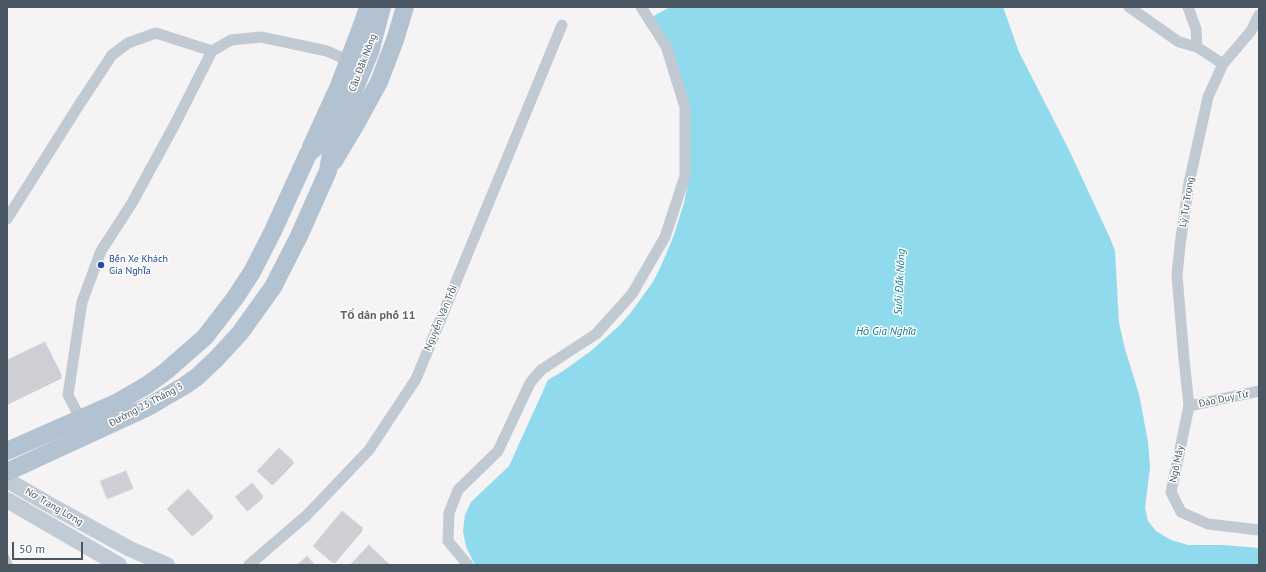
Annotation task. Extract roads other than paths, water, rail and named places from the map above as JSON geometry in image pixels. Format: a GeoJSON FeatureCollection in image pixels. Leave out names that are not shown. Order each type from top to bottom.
{"type":"FeatureCollection","features":[{"type":"Feature","properties":{"kind":"main road"},"geometry":{"type":"LineString","coordinates":[[308,154],[339,86],[368,7]]}},
{"type":"Feature","properties":{"kind":"main road","name":"Cầu Đắk Nông"},"geometry":{"type":"LineString","coordinates":[[338,124],[370,52],[382,7]]}},
{"type":"Feature","properties":{"kind":"main road"},"geometry":{"type":"LineString","coordinates":[[328,171],[356,124],[378,82],[395,40],[405,7]]}},
{"type":"Feature","properties":{"kind":"main road","name":"Đường 23 Tháng 3"},"geometry":{"type":"LineString","coordinates":[[7,451],[118,402],[146,385],[179,360],[205,337],[235,298],[252,272],[308,154],[338,124]]}},
{"type":"Feature","properties":{"kind":"main road","name":"Đường 23 Tháng 3"},"geometry":{"type":"LineString","coordinates":[[7,472],[148,407],[184,386],[217,358],[240,333],[272,287],[299,236],[328,171],[338,124]]}},
{"type":"Feature","properties":{"kind":"street"},"geometry":{"type":"LineString","coordinates":[[468,565],[448,541],[449,513],[458,490],[498,451],[530,383],[541,370],[596,334],[632,294],[665,237],[685,176],[685,108],[666,46],[641,7]]}},
{"type":"Feature","properties":{"kind":"street"},"geometry":{"type":"LineString","coordinates":[[1129,7],[1179,42],[1197,47],[1223,64]]}},
{"type":"Feature","properties":{"kind":"street"},"geometry":{"type":"LineString","coordinates":[[1188,7],[1196,29],[1197,47]]}},
{"type":"Feature","properties":{"kind":"street","name":"Lý Tự Trọng"},"geometry":{"type":"LineString","coordinates":[[1189,406],[1177,275],[1189,184],[1208,97],[1223,64],[1251,30],[1259,15]]}},
{"type":"Feature","properties":{"kind":"street","name":"Nguyễn Văn Trỗi"},"geometry":{"type":"LineString","coordinates":[[249,565],[307,515],[369,450],[416,379],[562,25]]}},
{"type":"Feature","properties":{"kind":"street"},"geometry":{"type":"LineString","coordinates":[[7,219],[112,55],[128,42],[156,33],[212,51]]}},
{"type":"Feature","properties":{"kind":"street"},"geometry":{"type":"LineString","coordinates":[[80,418],[68,395],[82,302],[101,252],[132,203],[175,124],[212,51],[231,40],[261,37],[327,51],[349,61]]}},
{"type":"Feature","properties":{"kind":"street","name":"Đào Duy Từ"},"geometry":{"type":"LineString","coordinates":[[1189,406],[1259,391]]}},
{"type":"Feature","properties":{"kind":"street","name":"Ngô Mây"},"geometry":{"type":"LineString","coordinates":[[1189,406],[1171,492],[1181,512],[1208,524],[1259,530]]}},
{"type":"Feature","properties":{"kind":"street","name":"Nơ Trang Lơng"},"geometry":{"type":"LineString","coordinates":[[7,480],[130,549],[167,565]]}},
{"type":"Feature","properties":{"kind":"street","name":"Nơ Trang Lơng"},"geometry":{"type":"LineString","coordinates":[[7,500],[119,565]]}},
{"type":"Feature","properties":{"kind":"water","name":"Hồ Gia Nghĩa"},"geometry":{"type":"Polygon","coordinates":[[[670,7],[1003,7],[1019,52],[1069,150],[1115,251],[1119,323],[1125,349],[1139,394],[1148,442],[1150,467],[1145,508],[1148,521],[1156,531],[1171,540],[1188,545],[1223,545],[1259,548],[1259,565],[475,565],[466,547],[463,531],[465,515],[471,502],[509,466],[548,380],[591,351],[619,326],[632,311],[653,282],[674,235],[684,203],[690,162],[683,100],[650,18],[670,7]]]}},
{"type":"Feature","properties":{"kind":"place","name":"Bến Xe Khách Gia Nghĩa"},"geometry":{"type":"Point","coordinates":[101,265]}},
{"type":"Feature","properties":{"kind":"district","name":"Tổ dân phố 11"},"geometry":{"type":"Point","coordinates":[378,316]}},
{"type":"Feature","properties":{"kind":"water label","name":"Suối Đắk Nông"},"geometry":{"type":"Point","coordinates":[900,282]}}]}
